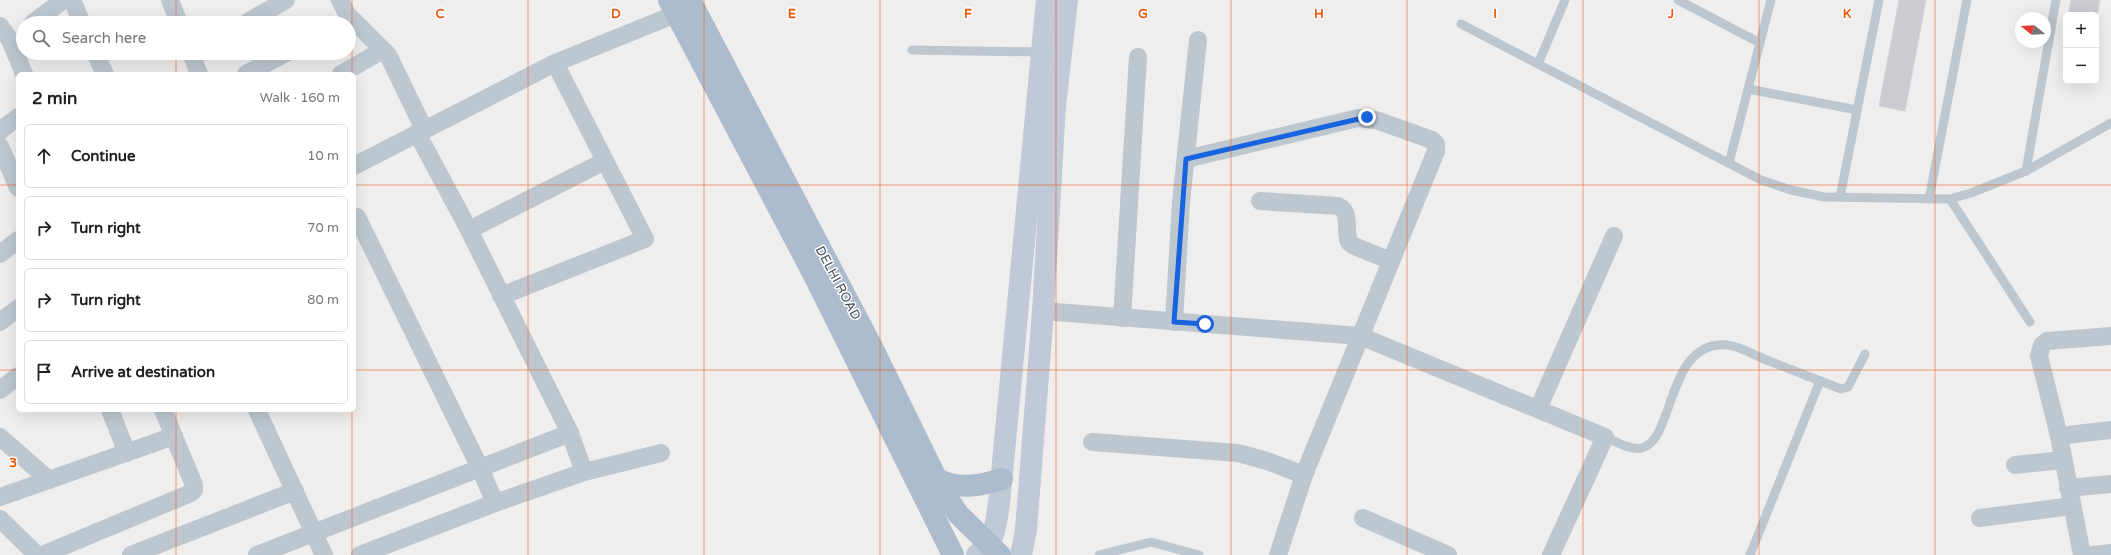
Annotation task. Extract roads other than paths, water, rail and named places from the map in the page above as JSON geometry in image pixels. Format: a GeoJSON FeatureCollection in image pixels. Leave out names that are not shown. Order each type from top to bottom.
{"type":"FeatureCollection","features":[{"type":"Feature","properties":{"kind":"main road","name":"DELHI ROAD"},"geometry":{"type":"LineString","coordinates":[[682,4],[872,347],[937,478],[959,515],[989,551]]}},
{"type":"Feature","properties":{"kind":"main road"},"geometry":{"type":"LineString","coordinates":[[682,4],[953,555]]}},
{"type":"Feature","properties":{"kind":"main road"},"geometry":{"type":"LineString","coordinates":[[937,478],[949,484],[961,487],[986,484],[1002,479]]}},
{"type":"Feature","properties":{"kind":"street"},"geometry":{"type":"LineString","coordinates":[[170,0],[176,16]]}},
{"type":"Feature","properties":{"kind":"street"},"geometry":{"type":"LineString","coordinates":[[258,16],[286,0]]}},
{"type":"Feature","properties":{"kind":"street"},"geometry":{"type":"LineString","coordinates":[[340,0],[345,16]]}},
{"type":"Feature","properties":{"kind":"street"},"geometry":{"type":"LineString","coordinates":[[989,551],[995,528],[1002,479],[1047,0]]}},
{"type":"Feature","properties":{"kind":"street"},"geometry":{"type":"LineString","coordinates":[[1021,555],[1026,530],[1043,311],[1055,106],[1067,0]]}},
{"type":"Feature","properties":{"kind":"street"},"geometry":{"type":"LineString","coordinates":[[356,165],[555,63],[682,4]]}},
{"type":"Feature","properties":{"kind":"street"},"geometry":{"type":"LineString","coordinates":[[51,16],[76,6]]}},
{"type":"Feature","properties":{"kind":"street"},"geometry":{"type":"LineString","coordinates":[[356,28],[383,50],[391,60],[421,131],[501,296],[570,433],[584,472]]}},
{"type":"Feature","properties":{"kind":"street"},"geometry":{"type":"LineString","coordinates":[[8,36],[16,55]]}},
{"type":"Feature","properties":{"kind":"street"},"geometry":{"type":"LineString","coordinates":[[1174,322],[1186,159],[1198,40]]}},
{"type":"Feature","properties":{"kind":"street"},"geometry":{"type":"LineString","coordinates":[[344,72],[383,50]]}},
{"type":"Feature","properties":{"kind":"street"},"geometry":{"type":"LineString","coordinates":[[1122,318],[1138,57]]}},
{"type":"Feature","properties":{"kind":"street"},"geometry":{"type":"LineString","coordinates":[[18,60],[23,72]]}},
{"type":"Feature","properties":{"kind":"street"},"geometry":{"type":"LineString","coordinates":[[98,60],[104,72]]}},
{"type":"Feature","properties":{"kind":"street"},"geometry":{"type":"LineString","coordinates":[[194,60],[198,72]]}},
{"type":"Feature","properties":{"kind":"street"},"geometry":{"type":"LineString","coordinates":[[250,72],[273,60]]}},
{"type":"Feature","properties":{"kind":"street"},"geometry":{"type":"LineString","coordinates":[[501,296],[645,239],[555,63]]}},
{"type":"Feature","properties":{"kind":"street"},"geometry":{"type":"LineString","coordinates":[[1186,159],[1358,118],[1376,120],[1432,140],[1436,144],[1436,151],[1304,475],[1278,555]]}},
{"type":"Feature","properties":{"kind":"street"},"geometry":{"type":"LineString","coordinates":[[0,132],[16,119]]}},
{"type":"Feature","properties":{"kind":"street"},"geometry":{"type":"LineString","coordinates":[[0,146],[16,183]]}},
{"type":"Feature","properties":{"kind":"street"},"geometry":{"type":"LineString","coordinates":[[470,230],[605,161]]}},
{"type":"Feature","properties":{"kind":"street"},"geometry":{"type":"LineString","coordinates":[[1260,201],[1338,206],[1343,208],[1346,213],[1349,242],[1354,246],[1391,261]]}},
{"type":"Feature","properties":{"kind":"street"},"geometry":{"type":"LineString","coordinates":[[357,217],[480,468],[495,503]]}},
{"type":"Feature","properties":{"kind":"street"},"geometry":{"type":"LineString","coordinates":[[1538,409],[1614,236]]}},
{"type":"Feature","properties":{"kind":"street"},"geometry":{"type":"LineString","coordinates":[[0,254],[16,242]]}},
{"type":"Feature","properties":{"kind":"street"},"geometry":{"type":"LineString","coordinates":[[0,322],[16,310]]}},
{"type":"Feature","properties":{"kind":"street"},"geometry":{"type":"LineString","coordinates":[[1043,311],[1360,336],[1605,437],[1551,555]]}},
{"type":"Feature","properties":{"kind":"street"},"geometry":{"type":"LineString","coordinates":[[2082,555],[2059,436],[2039,356],[2042,345],[2048,341],[2111,336]]}},
{"type":"Feature","properties":{"kind":"street"},"geometry":{"type":"LineString","coordinates":[[0,390],[16,378]]}},
{"type":"Feature","properties":{"kind":"street"},"geometry":{"type":"LineString","coordinates":[[111,412],[127,452]]}},
{"type":"Feature","properties":{"kind":"street"},"geometry":{"type":"LineString","coordinates":[[42,555],[191,493],[194,490],[194,486],[164,412]]}},
{"type":"Feature","properties":{"kind":"street"},"geometry":{"type":"LineString","coordinates":[[259,412],[324,555]]}},
{"type":"Feature","properties":{"kind":"street"},"geometry":{"type":"LineString","coordinates":[[2059,436],[2111,430]]}},
{"type":"Feature","properties":{"kind":"street"},"geometry":{"type":"LineString","coordinates":[[257,555],[570,433]]}},
{"type":"Feature","properties":{"kind":"street"},"geometry":{"type":"LineString","coordinates":[[0,498],[174,436]]}},
{"type":"Feature","properties":{"kind":"street"},"geometry":{"type":"LineString","coordinates":[[0,437],[49,480]]}},
{"type":"Feature","properties":{"kind":"street"},"geometry":{"type":"LineString","coordinates":[[1092,442],[1238,453],[1267,461],[1304,475]]}},
{"type":"Feature","properties":{"kind":"street"},"geometry":{"type":"LineString","coordinates":[[360,555],[495,503],[584,472],[661,453]]}},
{"type":"Feature","properties":{"kind":"street"},"geometry":{"type":"LineString","coordinates":[[2015,465],[2063,460]]}},
{"type":"Feature","properties":{"kind":"street"},"geometry":{"type":"LineString","coordinates":[[1980,518],[2070,497],[2111,484]]}},
{"type":"Feature","properties":{"kind":"street"},"geometry":{"type":"LineString","coordinates":[[131,555],[295,491]]}},
{"type":"Feature","properties":{"kind":"street"},"geometry":{"type":"LineString","coordinates":[[1363,518],[1447,555]]}},
{"type":"Feature","properties":{"kind":"street"},"geometry":{"type":"LineString","coordinates":[[0,519],[37,555]]}},
{"type":"Feature","properties":{"kind":"street"},"geometry":{"type":"LineString","coordinates":[[2092,555],[2111,553]]}},
{"type":"Feature","properties":{"kind":"lane"},"geometry":{"type":"LineString","coordinates":[[1538,64],[1565,0]]}},
{"type":"Feature","properties":{"kind":"lane"},"geometry":{"type":"LineString","coordinates":[[1678,0],[1760,43]]}},
{"type":"Feature","properties":{"kind":"lane"},"geometry":{"type":"LineString","coordinates":[[1729,163],[1771,0]]}},
{"type":"Feature","properties":{"kind":"lane"},"geometry":{"type":"LineString","coordinates":[[1840,197],[1879,0]]}},
{"type":"Feature","properties":{"kind":"lane"},"geometry":{"type":"LineString","coordinates":[[1929,199],[1967,0]]}},
{"type":"Feature","properties":{"kind":"lane"},"geometry":{"type":"LineString","coordinates":[[2026,171],[2056,0]]}},
{"type":"Feature","properties":{"kind":"lane"},"geometry":{"type":"LineString","coordinates":[[1461,24],[1761,180],[1791,190],[1824,197],[1950,199],[1971,193],[2026,171],[2111,123]]}},
{"type":"Feature","properties":{"kind":"lane"},"geometry":{"type":"LineString","coordinates":[[912,50],[1042,52]]}},
{"type":"Feature","properties":{"kind":"lane"},"geometry":{"type":"LineString","coordinates":[[1748,89],[1857,110]]}},
{"type":"Feature","properties":{"kind":"lane"},"geometry":{"type":"LineString","coordinates":[[1950,199],[2030,322]]}},
{"type":"Feature","properties":{"kind":"lane"},"geometry":{"type":"LineString","coordinates":[[1605,437],[1636,449],[1643,448],[1650,444],[1659,430],[1688,363],[1695,355],[1716,346],[1735,347],[1844,389],[1848,386],[1865,354]]}},
{"type":"Feature","properties":{"kind":"lane"},"geometry":{"type":"LineString","coordinates":[[1750,555],[1820,381]]}},
{"type":"Feature","properties":{"kind":"lane"},"geometry":{"type":"LineString","coordinates":[[1099,555],[1151,542],[1199,555]]}}]}
